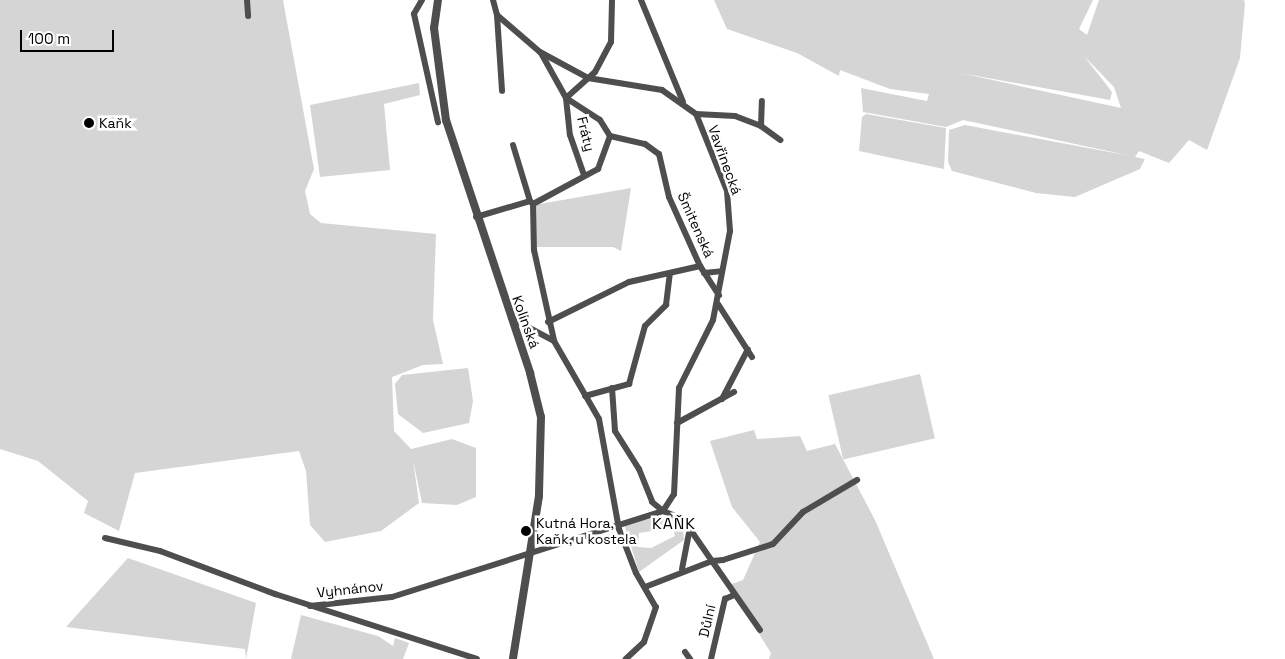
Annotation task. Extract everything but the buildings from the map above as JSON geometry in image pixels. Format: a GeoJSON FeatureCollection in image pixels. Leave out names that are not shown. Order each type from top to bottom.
{"type":"FeatureCollection","features":[{"type":"Feature","properties":{"kind":"street"},"geometry":{"type":"LineString","coordinates":[[247,0],[248,16]]}},
{"type":"Feature","properties":{"kind":"street"},"geometry":{"type":"LineString","coordinates":[[422,0],[414,14],[438,122]]}},
{"type":"Feature","properties":{"kind":"street","name":"Kolínská"},"geometry":{"type":"LineString","coordinates":[[438,0],[434,28],[441,100],[476,218],[511,318],[541,417],[543,460],[513,659]]}},
{"type":"Feature","properties":{"kind":"street"},"geometry":{"type":"LineString","coordinates":[[493,0],[497,15],[502,90]]}},
{"type":"Feature","properties":{"kind":"street"},"geometry":{"type":"LineString","coordinates":[[566,98],[588,78],[611,42],[612,0]]}},
{"type":"Feature","properties":{"kind":"street"},"geometry":{"type":"LineString","coordinates":[[641,0],[672,83],[683,103]]}},
{"type":"Feature","properties":{"kind":"street"},"geometry":{"type":"LineString","coordinates":[[497,15],[540,52],[588,78],[662,90],[696,114],[735,116],[761,126],[780,140]]}},
{"type":"Feature","properties":{"kind":"street"},"geometry":{"type":"LineString","coordinates":[[540,52],[566,98],[600,120],[610,136]]}},
{"type":"Feature","properties":{"kind":"street"},"geometry":{"type":"LineString","coordinates":[[662,90],[672,83]]}},
{"type":"Feature","properties":{"kind":"street","name":"Fráty"},"geometry":{"type":"LineString","coordinates":[[566,98],[570,135],[584,175]]}},
{"type":"Feature","properties":{"kind":"street"},"geometry":{"type":"LineString","coordinates":[[761,126],[762,100]]}},
{"type":"Feature","properties":{"kind":"street","name":"Vavřinecká"},"geometry":{"type":"LineString","coordinates":[[663,510],[674,494],[679,388],[718,304],[730,231],[727,191],[696,114]]}},
{"type":"Feature","properties":{"kind":"street","name":"Fráty"},"geometry":{"type":"LineString","coordinates":[[476,218],[531,203],[598,169],[610,136]]}},
{"type":"Feature","properties":{"kind":"street","name":"Šmitenská"},"geometry":{"type":"LineString","coordinates":[[610,136],[645,144],[659,154],[669,197],[700,266],[719,295]]}},
{"type":"Feature","properties":{"kind":"street"},"geometry":{"type":"LineString","coordinates":[[513,145],[531,203],[534,250],[548,322],[554,341],[585,396],[606,442],[618,522],[645,587],[656,607],[654,621],[644,642],[626,659]]}},
{"type":"Feature","properties":{"kind":"street"},"geometry":{"type":"LineString","coordinates":[[548,322],[629,282],[700,266]]}},
{"type":"Feature","properties":{"kind":"street"},"geometry":{"type":"LineString","coordinates":[[704,273],[722,271]]}},
{"type":"Feature","properties":{"kind":"street"},"geometry":{"type":"LineString","coordinates":[[585,396],[629,384],[645,326],[666,305],[670,273]]}},
{"type":"Feature","properties":{"kind":"street"},"geometry":{"type":"LineString","coordinates":[[718,304],[752,358]]}},
{"type":"Feature","properties":{"kind":"street"},"geometry":{"type":"LineString","coordinates":[[511,318],[554,341]]}},
{"type":"Feature","properties":{"kind":"street"},"geometry":{"type":"LineString","coordinates":[[722,400],[748,349]]}},
{"type":"Feature","properties":{"kind":"street"},"geometry":{"type":"LineString","coordinates":[[612,388],[618,438],[638,469],[652,502],[663,510],[683,519],[689,532],[712,561],[760,630]]}},
{"type":"Feature","properties":{"kind":"street"},"geometry":{"type":"LineString","coordinates":[[677,423],[734,392]]}},
{"type":"Feature","properties":{"kind":"street"},"geometry":{"type":"LineString","coordinates":[[606,442],[618,438]]}},
{"type":"Feature","properties":{"kind":"street"},"geometry":{"type":"LineString","coordinates":[[645,587],[682,569],[773,544],[803,512],[857,480]]}},
{"type":"Feature","properties":{"kind":"street","name":"Vyhnánov"},"geometry":{"type":"LineString","coordinates":[[310,606],[392,598],[477,568],[513,562],[530,552],[618,522],[663,510]]}},
{"type":"Feature","properties":{"kind":"street"},"geometry":{"type":"LineString","coordinates":[[682,569],[689,532]]}},
{"type":"Feature","properties":{"kind":"street"},"geometry":{"type":"LineString","coordinates":[[105,538],[160,551],[310,606]]}},
{"type":"Feature","properties":{"kind":"street","name":"Důlní"},"geometry":{"type":"LineString","coordinates":[[710,658],[725,599],[734,594]]}},
{"type":"Feature","properties":{"kind":"street","name":"Vyhnánov"},"geometry":{"type":"LineString","coordinates":[[310,606],[478,659]]}},
{"type":"Feature","properties":{"kind":"street"},"geometry":{"type":"LineString","coordinates":[[685,652],[690,659]]}},
{"type":"Feature","properties":{"kind":"shaded area"},"geometry":{"type":"Polygon","coordinates":[[[0,0],[283,0],[314,169],[305,191],[310,214],[321,223],[436,234],[433,320],[443,364],[423,365],[392,377],[394,431],[411,449],[452,439],[476,448],[476,497],[457,505],[422,503],[413,460],[419,503],[381,531],[325,542],[310,525],[306,471],[299,451],[135,473],[119,531],[84,513],[88,501],[38,461],[0,449],[0,0]]]}},
{"type":"Feature","properties":{"kind":"shaded area"},"geometry":{"type":"Polygon","coordinates":[[[714,0],[1093,0],[1079,29],[1087,35],[1099,0],[1244,0],[1245,4],[1240,58],[1207,150],[1189,140],[1169,163],[1139,151],[1135,157],[1145,159],[1140,169],[1075,197],[1036,193],[952,171],[948,162],[949,130],[965,125],[1131,156],[963,120],[946,127],[863,112],[861,88],[927,101],[929,94],[890,89],[840,70],[839,76],[797,53],[727,29],[714,0]],[[1084,56],[1112,92],[1110,100],[960,73],[1121,108],[1114,87],[1084,56]]]}},
{"type":"Feature","properties":{"kind":"shaded area"},"geometry":{"type":"Polygon","coordinates":[[[419,83],[420,95],[384,104],[390,170],[320,177],[310,105],[419,83]]]}},
{"type":"Feature","properties":{"kind":"shaded area"},"geometry":{"type":"Polygon","coordinates":[[[866,114],[946,128],[944,169],[859,151],[862,117],[866,114]]]}},
{"type":"Feature","properties":{"kind":"shaded area"},"geometry":{"type":"Polygon","coordinates":[[[631,188],[621,251],[613,247],[532,247],[534,205],[631,188]]]}},
{"type":"Feature","properties":{"kind":"shaded area"},"geometry":{"type":"Polygon","coordinates":[[[468,368],[473,401],[469,423],[423,433],[398,414],[395,384],[402,375],[468,368]]]}},
{"type":"Feature","properties":{"kind":"shaded area"},"geometry":{"type":"Polygon","coordinates":[[[920,374],[935,438],[843,459],[828,395],[920,374]]]}},
{"type":"Feature","properties":{"kind":"shaded area"},"geometry":{"type":"Polygon","coordinates":[[[754,430],[757,439],[800,436],[807,451],[835,444],[875,520],[934,659],[769,659],[771,653],[729,585],[743,580],[760,542],[732,507],[710,441],[754,430]]]}},
{"type":"Feature","properties":{"kind":"shaded area"},"geometry":{"type":"Polygon","coordinates":[[[669,515],[682,521],[684,540],[639,572],[624,524],[669,515]],[[660,524],[651,528],[652,531],[639,533],[638,547],[651,548],[675,536],[672,527],[660,524]]]}},
{"type":"Feature","properties":{"kind":"shaded area"},"geometry":{"type":"Polygon","coordinates":[[[128,558],[256,603],[246,659],[245,649],[66,627],[128,558]]]}},
{"type":"Feature","properties":{"kind":"shaded area"},"geometry":{"type":"Polygon","coordinates":[[[301,615],[378,636],[393,646],[395,638],[409,643],[403,659],[291,659],[301,615]]]}},
{"type":"Feature","properties":{"kind":"place","name":"Kaňk"},"geometry":{"type":"Point","coordinates":[89,123]}},
{"type":"Feature","properties":{"kind":"place","name":"Kutná Hora, Kaňk, u kostela"},"geometry":{"type":"Point","coordinates":[526,531]}},
{"type":"Feature","properties":{"kind":"district","name":"KAŇK"},"geometry":{"type":"Point","coordinates":[674,524]}}]}
